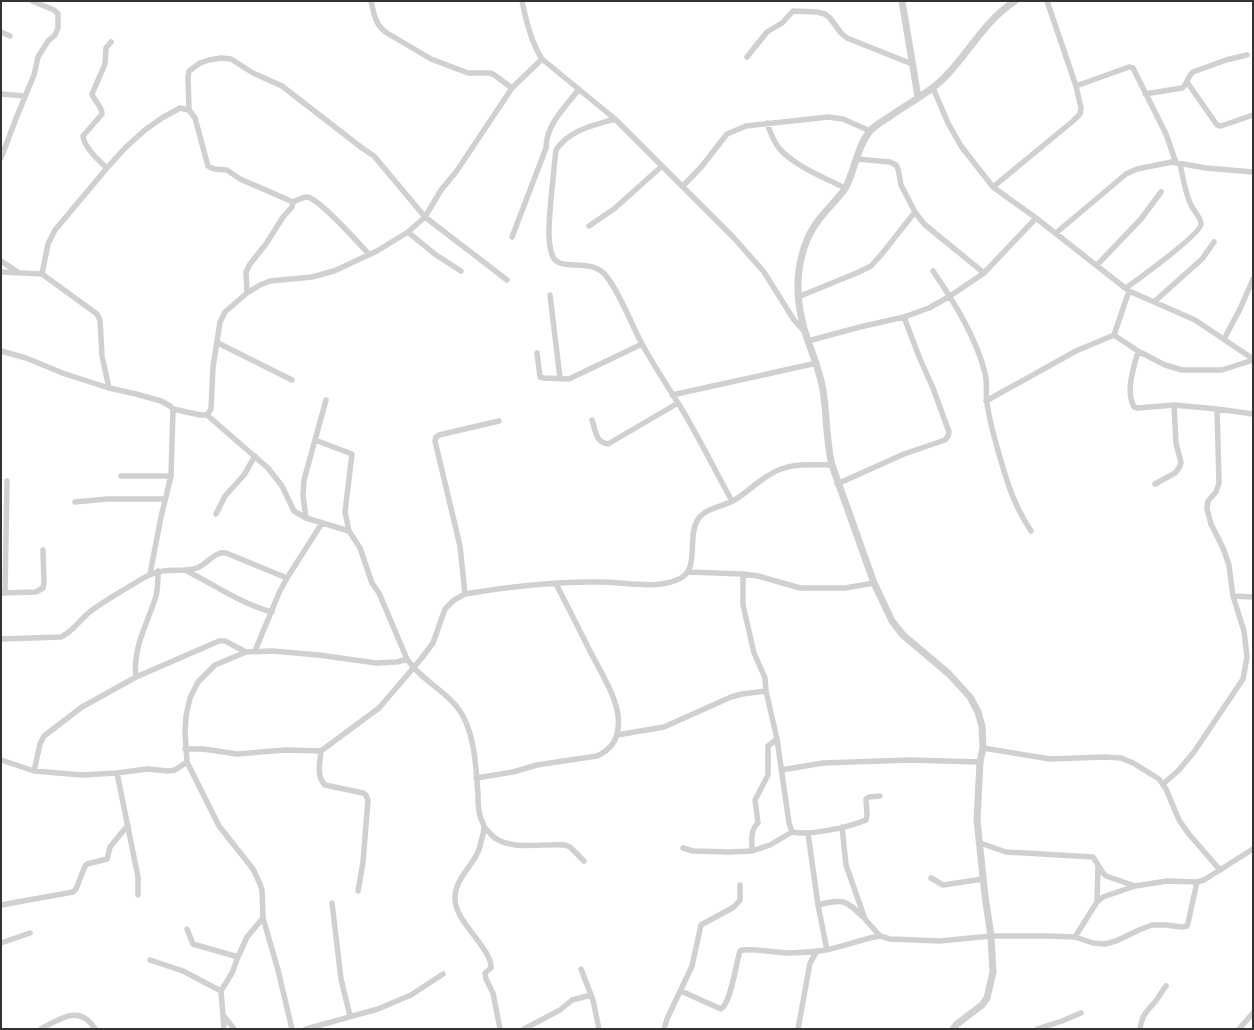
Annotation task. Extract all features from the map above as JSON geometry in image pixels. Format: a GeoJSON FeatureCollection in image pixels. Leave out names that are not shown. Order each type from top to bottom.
{"type":"FeatureCollection","features":[{"type":"Feature","properties":{"kind":"street"},"geometry":{"type":"LineString","coordinates":[[1,158],[34,74],[38,57],[48,41],[55,35],[58,28],[58,14],[54,10],[32,1]]}},
{"type":"Feature","properties":{"kind":"street"},"geometry":{"type":"LineString","coordinates":[[371,1],[376,22],[380,28],[387,33],[438,62],[468,73],[493,74],[512,88]]}},
{"type":"Feature","properties":{"kind":"street"},"geometry":{"type":"LineString","coordinates":[[522,1],[538,53],[542,59],[615,119],[734,238],[764,272],[794,320],[806,333]]}},
{"type":"Feature","properties":{"kind":"street"},"geometry":{"type":"LineString","coordinates":[[902,1],[918,97]]}},
{"type":"Feature","properties":{"kind":"street"},"geometry":{"type":"LineString","coordinates":[[953,1029],[957,1024],[982,1005],[987,998],[993,972],[991,936],[977,820],[980,762],[983,748],[982,726],[974,703],[949,674],[903,635],[892,621],[874,583],[866,558],[837,484],[832,465],[828,440],[826,409],[817,363],[806,333],[798,296],[797,282],[800,263],[807,241],[817,222],[845,188],[862,145],[870,131],[933,88],[944,78],[978,36],[1004,8],[1016,1]]}},
{"type":"Feature","properties":{"kind":"street"},"geometry":{"type":"LineString","coordinates":[[993,187],[1080,114],[1081,108],[1076,86],[1047,1]]}},
{"type":"Feature","properties":{"kind":"street"},"geometry":{"type":"LineString","coordinates":[[747,57],[767,32],[782,23],[793,11],[799,11],[825,14],[847,38],[912,64]]}},
{"type":"Feature","properties":{"kind":"street"},"geometry":{"type":"LineString","coordinates":[[1,32],[10,36]]}},
{"type":"Feature","properties":{"kind":"street"},"geometry":{"type":"LineString","coordinates":[[107,168],[98,160],[85,142],[83,136],[102,114],[102,110],[92,94],[106,64],[106,48],[111,42]]}},
{"type":"Feature","properties":{"kind":"street"},"geometry":{"type":"LineString","coordinates":[[1145,94],[1182,88],[1186,85],[1193,72],[1247,54]]}},
{"type":"Feature","properties":{"kind":"street"},"geometry":{"type":"LineString","coordinates":[[369,254],[322,206],[312,199],[308,197],[293,202],[240,179],[227,170],[211,168],[208,166],[195,118],[189,110],[189,71],[200,63],[209,60],[221,58],[231,59],[253,73],[287,90],[374,156],[425,217],[507,280]]}},
{"type":"Feature","properties":{"kind":"street"},"geometry":{"type":"LineString","coordinates":[[207,415],[211,409],[213,367],[218,343],[220,322],[224,312],[247,293],[260,285],[270,281],[312,277],[334,271],[369,254],[408,232],[425,217],[441,190],[460,166],[512,88],[542,59]]}},
{"type":"Feature","properties":{"kind":"street"},"geometry":{"type":"LineString","coordinates":[[1076,86],[1129,67],[1133,68],[1166,134],[1178,163],[1191,205],[1200,220],[1201,225],[1191,238],[1128,289],[1114,335]]}},
{"type":"Feature","properties":{"kind":"street"},"geometry":{"type":"LineString","coordinates":[[1187,82],[1217,125],[1221,126],[1253,115]]}},
{"type":"Feature","properties":{"kind":"street"},"geometry":{"type":"LineString","coordinates":[[933,88],[948,123],[961,146],[993,187],[1056,233],[1128,289],[1195,320],[1253,359]]}},
{"type":"Feature","properties":{"kind":"street"},"geometry":{"type":"LineString","coordinates":[[512,237],[546,148],[546,138],[550,125],[578,89]]}},
{"type":"Feature","properties":{"kind":"street"},"geometry":{"type":"LineString","coordinates":[[1,94],[25,96]]}},
{"type":"Feature","properties":{"kind":"street"},"geometry":{"type":"LineString","coordinates":[[42,274],[48,244],[55,230],[107,168],[145,130],[176,110],[185,108],[189,110]]}},
{"type":"Feature","properties":{"kind":"street"},"geometry":{"type":"LineString","coordinates":[[683,186],[702,166],[727,134],[746,126],[836,117],[870,131]]}},
{"type":"Feature","properties":{"kind":"street"},"geometry":{"type":"LineString","coordinates":[[615,119],[572,134],[560,143],[556,150],[548,220],[553,257],[562,265],[587,265],[598,268],[606,275],[615,289],[642,344],[678,403],[732,501]]}},
{"type":"Feature","properties":{"kind":"street"},"geometry":{"type":"LineString","coordinates":[[767,123],[772,137],[788,158],[845,188]]}},
{"type":"Feature","properties":{"kind":"street"},"geometry":{"type":"LineString","coordinates":[[857,159],[890,162],[896,165],[901,185],[924,224],[984,273]]}},
{"type":"Feature","properties":{"kind":"street"},"geometry":{"type":"LineString","coordinates":[[1056,233],[1126,174],[1137,169],[1166,163],[1178,163],[1206,168],[1253,172]]}},
{"type":"Feature","properties":{"kind":"street"},"geometry":{"type":"LineString","coordinates":[[589,226],[614,209],[662,166]]}},
{"type":"Feature","properties":{"kind":"street"},"geometry":{"type":"LineString","coordinates":[[1097,265],[1141,219],[1160,192]]}},
{"type":"Feature","properties":{"kind":"street"},"geometry":{"type":"LineString","coordinates":[[247,293],[246,272],[248,268],[266,244],[283,217],[292,207],[293,202]]}},
{"type":"Feature","properties":{"kind":"street"},"geometry":{"type":"LineString","coordinates":[[798,296],[871,266],[916,212]]}},
{"type":"Feature","properties":{"kind":"street"},"geometry":{"type":"LineString","coordinates":[[808,341],[860,327],[904,318],[929,308],[984,273],[1036,218]]}},
{"type":"Feature","properties":{"kind":"street"},"geometry":{"type":"LineString","coordinates":[[408,232],[436,255],[461,271]]}},
{"type":"Feature","properties":{"kind":"street"},"geometry":{"type":"LineString","coordinates":[[1154,302],[1202,259],[1214,242]]}},
{"type":"Feature","properties":{"kind":"street"},"geometry":{"type":"LineString","coordinates":[[1,262],[18,272]]}},
{"type":"Feature","properties":{"kind":"street"},"geometry":{"type":"LineString","coordinates":[[933,271],[950,296],[973,341],[982,363],[988,385],[986,401],[991,428],[1004,475],[1020,514],[1031,531]]}},
{"type":"Feature","properties":{"kind":"street"},"geometry":{"type":"LineString","coordinates":[[1,272],[42,274],[97,314],[100,320],[102,356],[109,388]]}},
{"type":"Feature","properties":{"kind":"street"},"geometry":{"type":"LineString","coordinates":[[1224,339],[1240,309],[1253,279]]}},
{"type":"Feature","properties":{"kind":"street"},"geometry":{"type":"LineString","coordinates":[[550,295],[560,378]]}},
{"type":"Feature","properties":{"kind":"street"},"geometry":{"type":"LineString","coordinates":[[837,484],[904,454],[945,440],[948,436],[949,432],[934,388],[920,359],[904,318]]}},
{"type":"Feature","properties":{"kind":"street"},"geometry":{"type":"LineString","coordinates":[[1114,335],[1138,351],[1165,365],[1182,370],[1222,370],[1253,359]]}},
{"type":"Feature","properties":{"kind":"street"},"geometry":{"type":"LineString","coordinates":[[986,401],[1076,351],[1114,335]]}},
{"type":"Feature","properties":{"kind":"street"},"geometry":{"type":"LineString","coordinates":[[218,343],[292,380]]}},
{"type":"Feature","properties":{"kind":"street"},"geometry":{"type":"LineString","coordinates":[[537,353],[540,377],[572,378],[642,344]]}},
{"type":"Feature","properties":{"kind":"street"},"geometry":{"type":"LineString","coordinates":[[1,351],[26,358],[65,374],[109,388],[161,401],[173,409],[200,415],[207,415],[268,468],[282,486],[294,511],[306,518],[349,531]]}},
{"type":"Feature","properties":{"kind":"street"},"geometry":{"type":"LineString","coordinates":[[1138,351],[1131,378],[1130,393],[1134,407],[1174,405],[1253,414]]}},
{"type":"Feature","properties":{"kind":"street"},"geometry":{"type":"LineString","coordinates":[[672,395],[817,363]]}},
{"type":"Feature","properties":{"kind":"street"},"geometry":{"type":"LineString","coordinates":[[306,518],[303,488],[326,400]]}},
{"type":"Feature","properties":{"kind":"street"},"geometry":{"type":"LineString","coordinates":[[592,420],[598,440],[602,443],[608,444],[678,403]]}},
{"type":"Feature","properties":{"kind":"street"},"geometry":{"type":"LineString","coordinates":[[1155,484],[1175,473],[1181,463],[1176,443],[1174,405]]}},
{"type":"Feature","properties":{"kind":"street"},"geometry":{"type":"LineString","coordinates":[[150,574],[171,476],[173,409]]}},
{"type":"Feature","properties":{"kind":"street"},"geometry":{"type":"LineString","coordinates":[[1163,784],[1178,771],[1194,752],[1244,679],[1247,657],[1244,630],[1233,596],[1228,565],[1223,548],[1211,524],[1208,509],[1208,501],[1216,492],[1219,483],[1218,409]]}},
{"type":"Feature","properties":{"kind":"street"},"geometry":{"type":"LineString","coordinates":[[465,594],[460,546],[435,441],[436,437],[439,435],[500,421]]}},
{"type":"Feature","properties":{"kind":"street"},"geometry":{"type":"LineString","coordinates":[[315,440],[352,454],[345,512],[349,531],[360,548],[372,583],[379,593],[407,659],[413,669],[447,696],[458,708],[465,721],[470,737],[480,816],[484,827],[495,838],[514,845],[565,845],[570,847],[584,861]]}},
{"type":"Feature","properties":{"kind":"street"},"geometry":{"type":"LineString","coordinates":[[216,514],[225,496],[244,475],[255,456]]}},
{"type":"Feature","properties":{"kind":"street"},"geometry":{"type":"LineString","coordinates":[[185,749],[203,749],[237,754],[286,750],[321,751],[379,708],[413,669],[433,643],[445,609],[454,600],[465,594],[556,584],[601,582],[659,584],[680,579],[688,572],[691,561],[693,532],[697,521],[705,512],[732,501],[768,475],[781,469],[795,465],[832,465]]}},
{"type":"Feature","properties":{"kind":"street"},"geometry":{"type":"LineString","coordinates":[[121,476],[171,476]]}},
{"type":"Feature","properties":{"kind":"street"},"geometry":{"type":"LineString","coordinates":[[7,481],[3,592],[36,592],[43,588],[43,550]]}},
{"type":"Feature","properties":{"kind":"street"},"geometry":{"type":"LineString","coordinates":[[75,502],[107,499],[165,499]]}},
{"type":"Feature","properties":{"kind":"street"},"geometry":{"type":"LineString","coordinates":[[255,651],[287,578],[322,523]]}},
{"type":"Feature","properties":{"kind":"street"},"geometry":{"type":"LineString","coordinates":[[1,639],[61,637],[68,634],[91,610],[150,574],[158,571],[185,570],[203,566],[217,554],[222,552],[269,569],[287,578]]}},
{"type":"Feature","properties":{"kind":"street"},"geometry":{"type":"LineString","coordinates":[[185,570],[244,602],[260,609],[272,612]]}},
{"type":"Feature","properties":{"kind":"street"},"geometry":{"type":"LineString","coordinates":[[136,677],[135,661],[144,628],[156,595],[158,571]]}},
{"type":"Feature","properties":{"kind":"street"},"geometry":{"type":"LineString","coordinates":[[688,572],[758,576],[800,588],[845,588],[874,583]]}},
{"type":"Feature","properties":{"kind":"street"},"geometry":{"type":"LineString","coordinates":[[743,574],[744,604],[748,628],[754,653],[765,678],[766,691],[792,832]]}},
{"type":"Feature","properties":{"kind":"street"},"geometry":{"type":"LineString","coordinates":[[476,778],[513,772],[548,763],[597,756],[605,752],[612,745],[617,735],[618,711],[609,687],[556,584]]}},
{"type":"Feature","properties":{"kind":"street"},"geometry":{"type":"LineString","coordinates":[[1233,596],[1253,597]]}},
{"type":"Feature","properties":{"kind":"street"},"geometry":{"type":"LineString","coordinates":[[34,771],[40,744],[44,736],[48,731],[82,706],[136,677],[219,641],[225,641],[246,652]]}},
{"type":"Feature","properties":{"kind":"street"},"geometry":{"type":"LineString","coordinates":[[292,1029],[278,970],[263,918],[262,890],[253,869],[219,826],[187,762],[185,733],[186,716],[190,698],[198,682],[215,665],[246,652],[255,651],[319,655],[376,663],[397,662],[407,659]]}},
{"type":"Feature","properties":{"kind":"street"},"geometry":{"type":"LineString","coordinates":[[617,735],[664,726],[731,697],[766,691]]}},
{"type":"Feature","properties":{"kind":"street"},"geometry":{"type":"LineString","coordinates":[[752,851],[752,831],[758,823],[755,800],[768,775],[768,746],[776,739]]}},
{"type":"Feature","properties":{"kind":"street"},"geometry":{"type":"LineString","coordinates":[[983,748],[1050,759],[1104,757],[1121,758],[1133,763],[1159,779],[1163,784],[1179,820],[1188,834],[1220,870]]}},
{"type":"Feature","properties":{"kind":"street"},"geometry":{"type":"LineString","coordinates":[[321,751],[319,776],[321,781],[325,785],[363,793],[366,795],[368,800],[363,862],[358,891]]}},
{"type":"Feature","properties":{"kind":"street"},"geometry":{"type":"LineString","coordinates":[[1,760],[34,771],[82,775],[117,773],[147,769],[168,771],[174,770],[187,762]]}},
{"type":"Feature","properties":{"kind":"street"},"geometry":{"type":"LineString","coordinates":[[781,770],[823,763],[910,760],[980,762]]}},
{"type":"Feature","properties":{"kind":"street"},"geometry":{"type":"LineString","coordinates":[[117,773],[138,877],[138,895]]}},
{"type":"Feature","properties":{"kind":"street"},"geometry":{"type":"LineString","coordinates":[[683,848],[693,851],[752,851],[770,845],[792,832],[808,833],[842,827],[866,820],[866,799],[869,797],[880,796]]}},
{"type":"Feature","properties":{"kind":"street"},"geometry":{"type":"LineString","coordinates":[[1,905],[73,892],[76,889],[85,866],[107,860],[110,847],[128,826]]}},
{"type":"Feature","properties":{"kind":"street"},"geometry":{"type":"LineString","coordinates":[[484,827],[480,850],[460,880],[455,893],[455,900],[460,915],[488,956],[491,964],[491,968],[485,973],[486,979],[493,993],[500,1029]]}},
{"type":"Feature","properties":{"kind":"street"},"geometry":{"type":"LineString","coordinates":[[842,827],[846,866],[865,919]]}},
{"type":"Feature","properties":{"kind":"street"},"geometry":{"type":"LineString","coordinates":[[808,833],[818,905],[827,950]]}},
{"type":"Feature","properties":{"kind":"street"},"geometry":{"type":"LineString","coordinates":[[980,842],[1006,852],[1093,858],[1106,876],[1135,886]]}},
{"type":"Feature","properties":{"kind":"street"},"geometry":{"type":"LineString","coordinates":[[1074,937],[1097,902],[1103,897],[1135,886],[1167,881],[1197,882],[1204,880],[1253,850]]}},
{"type":"Feature","properties":{"kind":"street"},"geometry":{"type":"LineString","coordinates":[[1097,902],[1098,865]]}},
{"type":"Feature","properties":{"kind":"street"},"geometry":{"type":"LineString","coordinates":[[931,878],[942,885],[983,879]]}},
{"type":"Feature","properties":{"kind":"street"},"geometry":{"type":"LineString","coordinates":[[681,991],[721,1009],[724,1007],[731,991],[740,951],[749,949],[781,953],[817,951],[827,950],[860,940],[880,936],[890,939],[940,941],[991,936],[1048,936],[1074,937],[1093,943],[1105,944],[1152,925],[1187,926],[1197,882]]}},
{"type":"Feature","properties":{"kind":"street"},"geometry":{"type":"LineString","coordinates":[[664,1029],[667,1019],[692,966],[701,925],[734,908],[740,900],[740,885]]}},
{"type":"Feature","properties":{"kind":"street"},"geometry":{"type":"LineString","coordinates":[[818,905],[842,901],[850,905],[880,936]]}},
{"type":"Feature","properties":{"kind":"street"},"geometry":{"type":"LineString","coordinates":[[332,903],[341,979],[350,1016]]}},
{"type":"Feature","properties":{"kind":"street"},"geometry":{"type":"LineString","coordinates":[[224,1029],[221,991],[232,973],[247,936],[263,918]]}},
{"type":"Feature","properties":{"kind":"street"},"geometry":{"type":"LineString","coordinates":[[187,929],[193,944],[238,957]]}},
{"type":"Feature","properties":{"kind":"street"},"geometry":{"type":"LineString","coordinates":[[1,943],[30,933]]}},
{"type":"Feature","properties":{"kind":"street"},"geometry":{"type":"LineString","coordinates":[[798,1029],[810,963],[817,951]]}},
{"type":"Feature","properties":{"kind":"street"},"geometry":{"type":"LineString","coordinates":[[150,960],[183,971],[221,991]]}},
{"type":"Feature","properties":{"kind":"street"},"geometry":{"type":"LineString","coordinates":[[581,969],[591,995],[599,1029]]}},
{"type":"Feature","properties":{"kind":"street"},"geometry":{"type":"LineString","coordinates":[[306,1029],[378,1009],[411,995],[443,974]]}},
{"type":"Feature","properties":{"kind":"street"},"geometry":{"type":"LineString","coordinates":[[1140,1029],[1144,1013],[1156,1001],[1166,986]]}},
{"type":"Feature","properties":{"kind":"street"},"geometry":{"type":"LineString","coordinates":[[524,1029],[560,1010],[572,1000],[591,995]]}},
{"type":"Feature","properties":{"kind":"street"},"geometry":{"type":"LineString","coordinates":[[1037,1029],[1081,1013]]}},
{"type":"Feature","properties":{"kind":"street"},"geometry":{"type":"LineString","coordinates":[[1239,1029],[1253,1013]]}},
{"type":"Feature","properties":{"kind":"street"},"geometry":{"type":"LineString","coordinates":[[41,1029],[63,1017],[75,1015],[84,1017],[95,1029]]}},
{"type":"Feature","properties":{"kind":"street"},"geometry":{"type":"LineString","coordinates":[[223,1015],[234,1029]]}}]}
